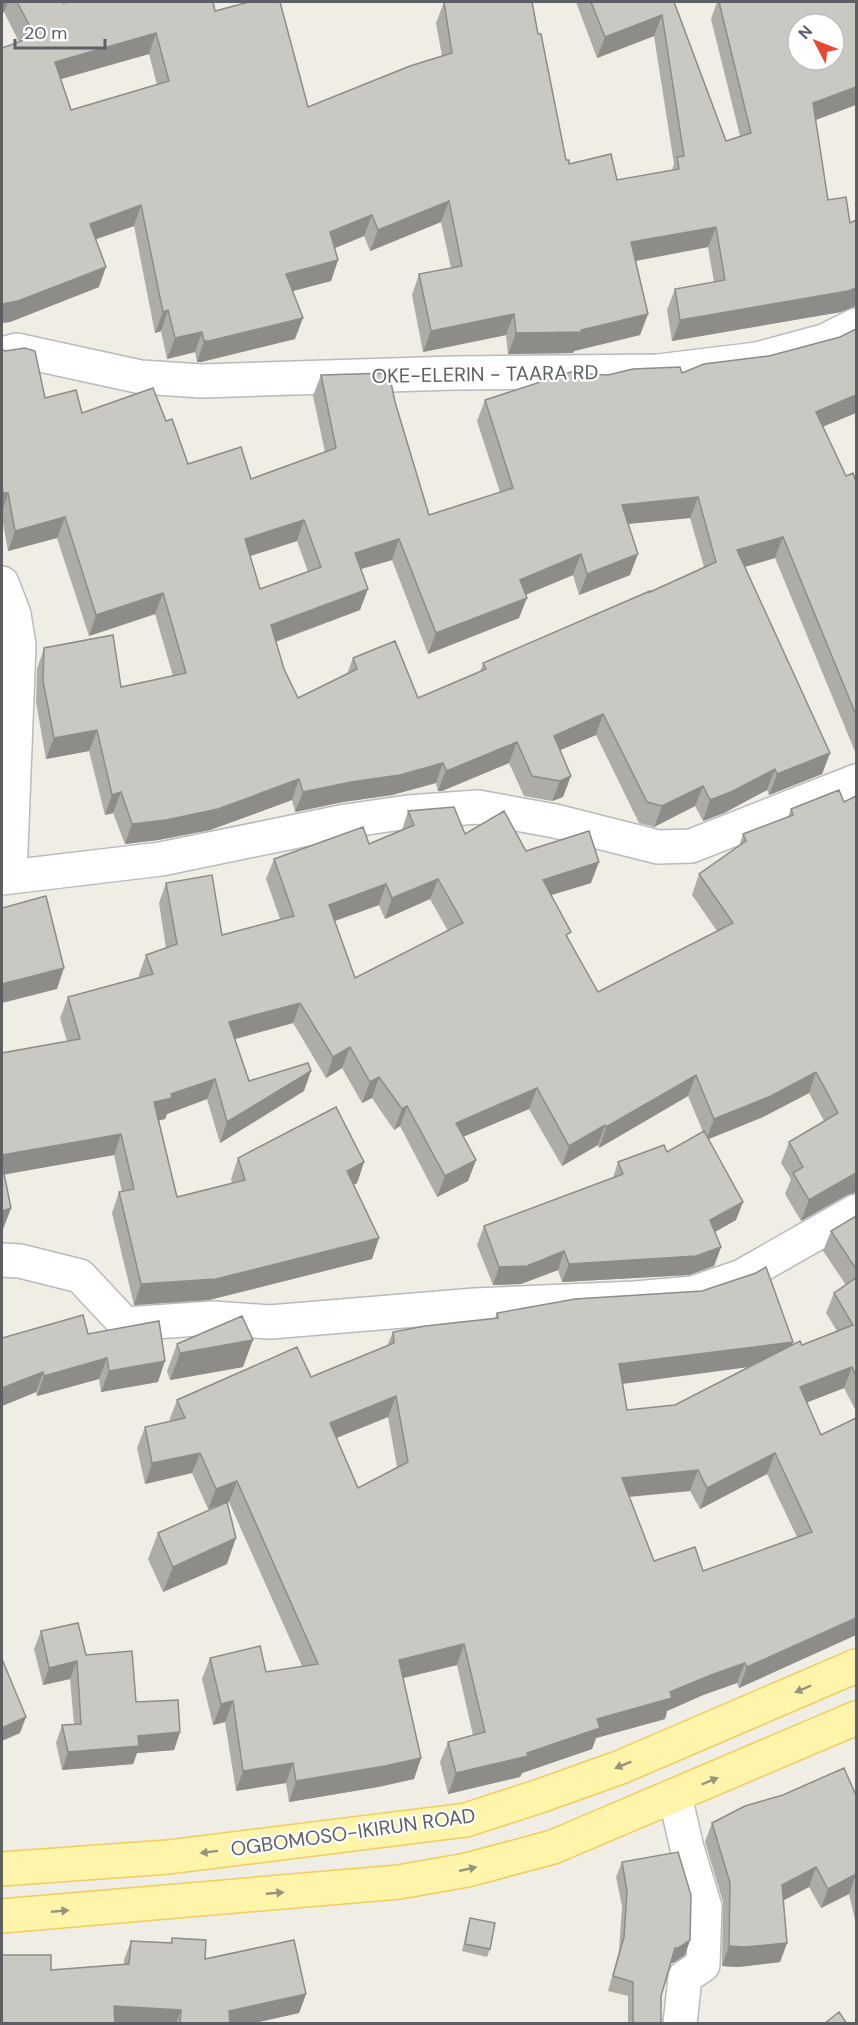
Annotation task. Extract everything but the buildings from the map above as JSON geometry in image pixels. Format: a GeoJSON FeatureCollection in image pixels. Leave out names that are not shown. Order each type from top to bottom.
{"type":"FeatureCollection","features":[{"type":"Feature","properties":{"kind":"main road","name":"OGBOMOSO-IKIRUN ROAD"},"geometry":{"type":"LineString","coordinates":[[2,1869],[168,1857],[466,1820],[621,1767],[856,1666]]}},
{"type":"Feature","properties":{"kind":"main road"},"geometry":{"type":"LineString","coordinates":[[2,1916],[399,1882],[467,1870],[553,1847],[856,1718]]}},
{"type":"Feature","properties":{"kind":"street","name":"OKE-ELERIN - TAARA RD"},"geometry":{"type":"LineString","coordinates":[[2,354],[16,350],[141,377],[202,381],[454,373],[658,371],[757,359],[824,341],[856,325]]}},
{"type":"Feature","properties":{"kind":"street"},"geometry":{"type":"LineString","coordinates":[[2,583],[14,614],[19,645],[6,877],[161,859],[346,821],[408,812],[478,807],[555,821],[658,847],[691,846],[856,782]]}},
{"type":"Feature","properties":{"kind":"street"},"geometry":{"type":"LineString","coordinates":[[2,1260],[20,1261],[80,1276],[125,1324],[213,1318],[270,1322],[475,1305],[635,1298],[693,1293],[742,1276],[856,1211]]}},
{"type":"Feature","properties":{"kind":"street"},"geometry":{"type":"LineString","coordinates":[[675,1796],[705,1907],[703,1965],[685,1977],[680,2024]]}}]}
